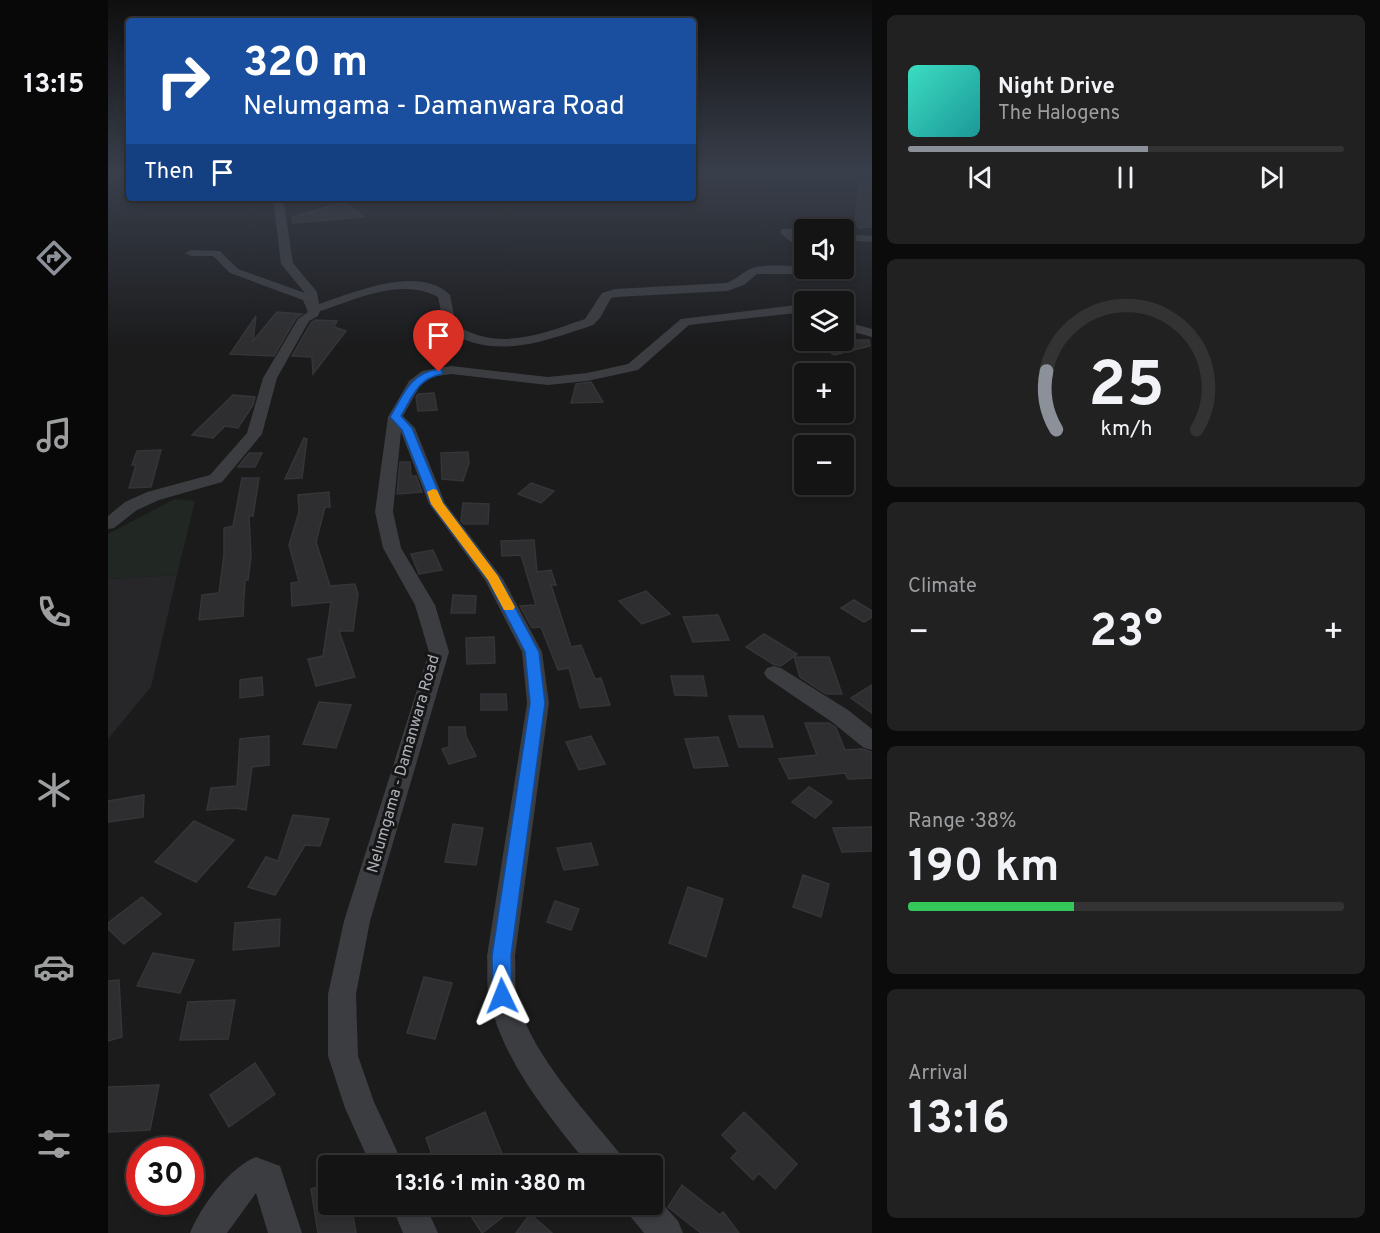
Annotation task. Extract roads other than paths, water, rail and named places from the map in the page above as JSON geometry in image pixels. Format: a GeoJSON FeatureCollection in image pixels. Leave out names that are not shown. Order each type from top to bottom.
{"type":"FeatureCollection","features":[{"type":"Feature","properties":{"kind":"street"},"geometry":{"type":"LineString","coordinates":[[108,524],[131,506],[153,496],[216,479],[254,434],[270,378],[304,319],[314,313],[311,292],[287,264],[283,232]]}},
{"type":"Feature","properties":{"kind":"street"},"geometry":{"type":"LineString","coordinates":[[854,238],[872,239]]}},
{"type":"Feature","properties":{"kind":"street"},"geometry":{"type":"LineString","coordinates":[[191,253],[216,253],[234,272],[308,298],[314,309]]}},
{"type":"Feature","properties":{"kind":"street"},"geometry":{"type":"LineString","coordinates":[[314,309],[392,286],[421,285],[436,289],[444,295],[450,327],[461,336],[487,342],[512,343],[530,341],[589,322],[594,318],[606,296],[615,293],[727,287],[740,283],[754,271],[794,270]]}},
{"type":"Feature","properties":{"kind":"street","name":"Nelumgama - Damanwara Road"},"geometry":{"type":"LineString","coordinates":[[383,1155],[360,1108],[343,1056],[342,994],[357,921],[439,652],[425,605],[393,548],[384,512],[395,417],[414,384],[427,374],[451,370],[548,381],[587,377],[633,367],[685,322],[794,309]]}},
{"type":"Feature","properties":{"kind":"street"},"geometry":{"type":"LineString","coordinates":[[854,328],[872,333]]}},
{"type":"Feature","properties":{"kind":"street"},"geometry":{"type":"LineString","coordinates":[[395,417],[407,428],[437,504],[494,579],[532,652],[538,703],[501,956],[502,996],[515,1034],[566,1112],[601,1155]]}},
{"type":"Feature","properties":{"kind":"street"},"geometry":{"type":"LineString","coordinates":[[774,673],[840,716],[872,742]]}},
{"type":"Feature","properties":{"kind":"street"},"geometry":{"type":"LineString","coordinates":[[207,1233],[243,1183],[256,1173],[268,1178],[285,1233]]}},
{"type":"Feature","properties":{"kind":"street"},"geometry":{"type":"LineString","coordinates":[[412,1215],[421,1233]]}},
{"type":"Feature","properties":{"kind":"street"},"geometry":{"type":"LineString","coordinates":[[651,1215],[666,1233]]}}]}
